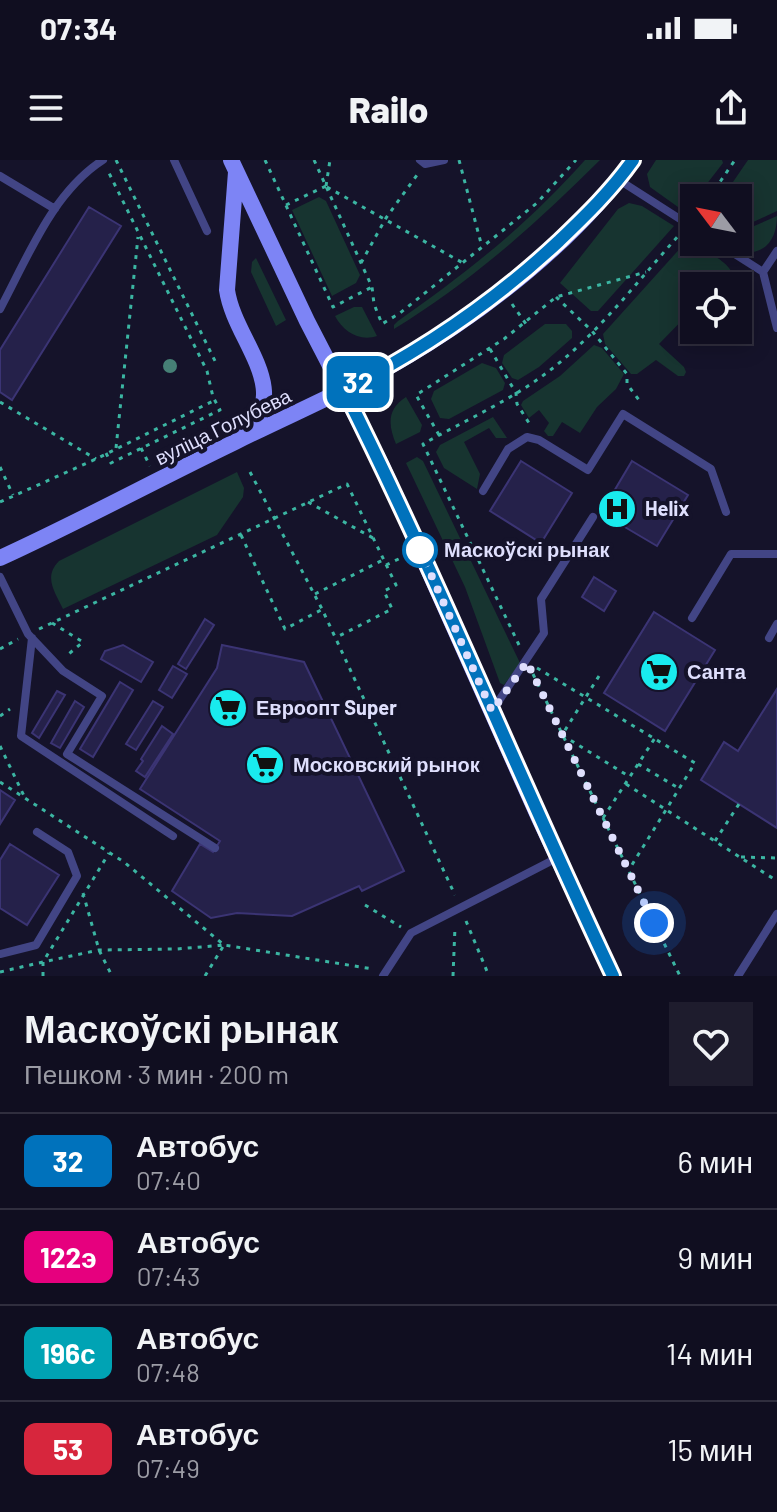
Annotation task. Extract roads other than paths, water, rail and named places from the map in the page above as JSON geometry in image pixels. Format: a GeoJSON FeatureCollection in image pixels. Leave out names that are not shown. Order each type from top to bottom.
{"type":"FeatureCollection","features":[{"type":"Feature","properties":{"kind":"main road","name":"вуліца Голубева"},"geometry":{"type":"LineString","coordinates":[[0,558],[344,390],[438,337],[503,292],[599,203],[633,160]]}},
{"type":"Feature","properties":{"kind":"main road"},"geometry":{"type":"LineString","coordinates":[[234,165],[307,321],[388,480],[613,976]]}},
{"type":"Feature","properties":{"kind":"main road"},"geometry":{"type":"LineString","coordinates":[[234,165],[227,290],[229,306],[258,367],[265,397],[256,421],[235,441]]}},
{"type":"Feature","properties":{"kind":"lane"},"geometry":{"type":"LineString","coordinates":[[0,309],[55,209],[75,181],[103,160]]}},
{"type":"Feature","properties":{"kind":"lane"},"geometry":{"type":"LineString","coordinates":[[174,160],[207,231]]}},
{"type":"Feature","properties":{"kind":"lane"},"geometry":{"type":"LineString","coordinates":[[423,162],[444,160]]}},
{"type":"Feature","properties":{"kind":"lane"},"geometry":{"type":"LineString","coordinates":[[0,176],[55,209]]}},
{"type":"Feature","properties":{"kind":"lane"},"geometry":{"type":"LineString","coordinates":[[619,180],[680,219]]}},
{"type":"Feature","properties":{"kind":"lane"},"geometry":{"type":"LineString","coordinates":[[763,272],[777,251]]}},
{"type":"Feature","properties":{"kind":"lane"},"geometry":{"type":"LineString","coordinates":[[738,256],[763,272],[777,328]]}},
{"type":"Feature","properties":{"kind":"lane"},"geometry":{"type":"LineString","coordinates":[[483,491],[510,447],[527,437],[539,440],[588,470],[623,414],[711,469],[726,512]]}},
{"type":"Feature","properties":{"kind":"lane"},"geometry":{"type":"LineString","coordinates":[[492,711],[544,633],[541,599],[593,517]]}},
{"type":"Feature","properties":{"kind":"lane"},"geometry":{"type":"LineString","coordinates":[[692,618],[731,554],[777,554]]}},
{"type":"Feature","properties":{"kind":"lane"},"geometry":{"type":"LineString","coordinates":[[0,577],[30,636],[63,671],[102,696],[67,754],[215,848]]}},
{"type":"Feature","properties":{"kind":"lane"},"geometry":{"type":"LineString","coordinates":[[769,638],[777,624]]}},
{"type":"Feature","properties":{"kind":"lane"},"geometry":{"type":"LineString","coordinates":[[30,636],[21,736],[173,836]]}},
{"type":"Feature","properties":{"kind":"lane"},"geometry":{"type":"LineString","coordinates":[[0,954],[36,945],[77,876],[68,852],[37,832]]}},
{"type":"Feature","properties":{"kind":"lane"},"geometry":{"type":"LineString","coordinates":[[385,974],[411,933],[558,858]]}},
{"type":"Feature","properties":{"kind":"lane"},"geometry":{"type":"LineString","coordinates":[[738,976],[777,914]]}},
{"type":"Feature","properties":{"kind":"place","name":"Helix"},"geometry":{"type":"Point","coordinates":[617,509]}},
{"type":"Feature","properties":{"kind":"place","name":"Маскоўскі рынак"},"geometry":{"type":"Point","coordinates":[420,550]}},
{"type":"Feature","properties":{"kind":"place","name":"Санта"},"geometry":{"type":"Point","coordinates":[659,672]}},
{"type":"Feature","properties":{"kind":"place","name":"Евроопт Super"},"geometry":{"type":"Point","coordinates":[228,708]}},
{"type":"Feature","properties":{"kind":"place","name":"Московский рынок"},"geometry":{"type":"Point","coordinates":[265,765]}}]}
